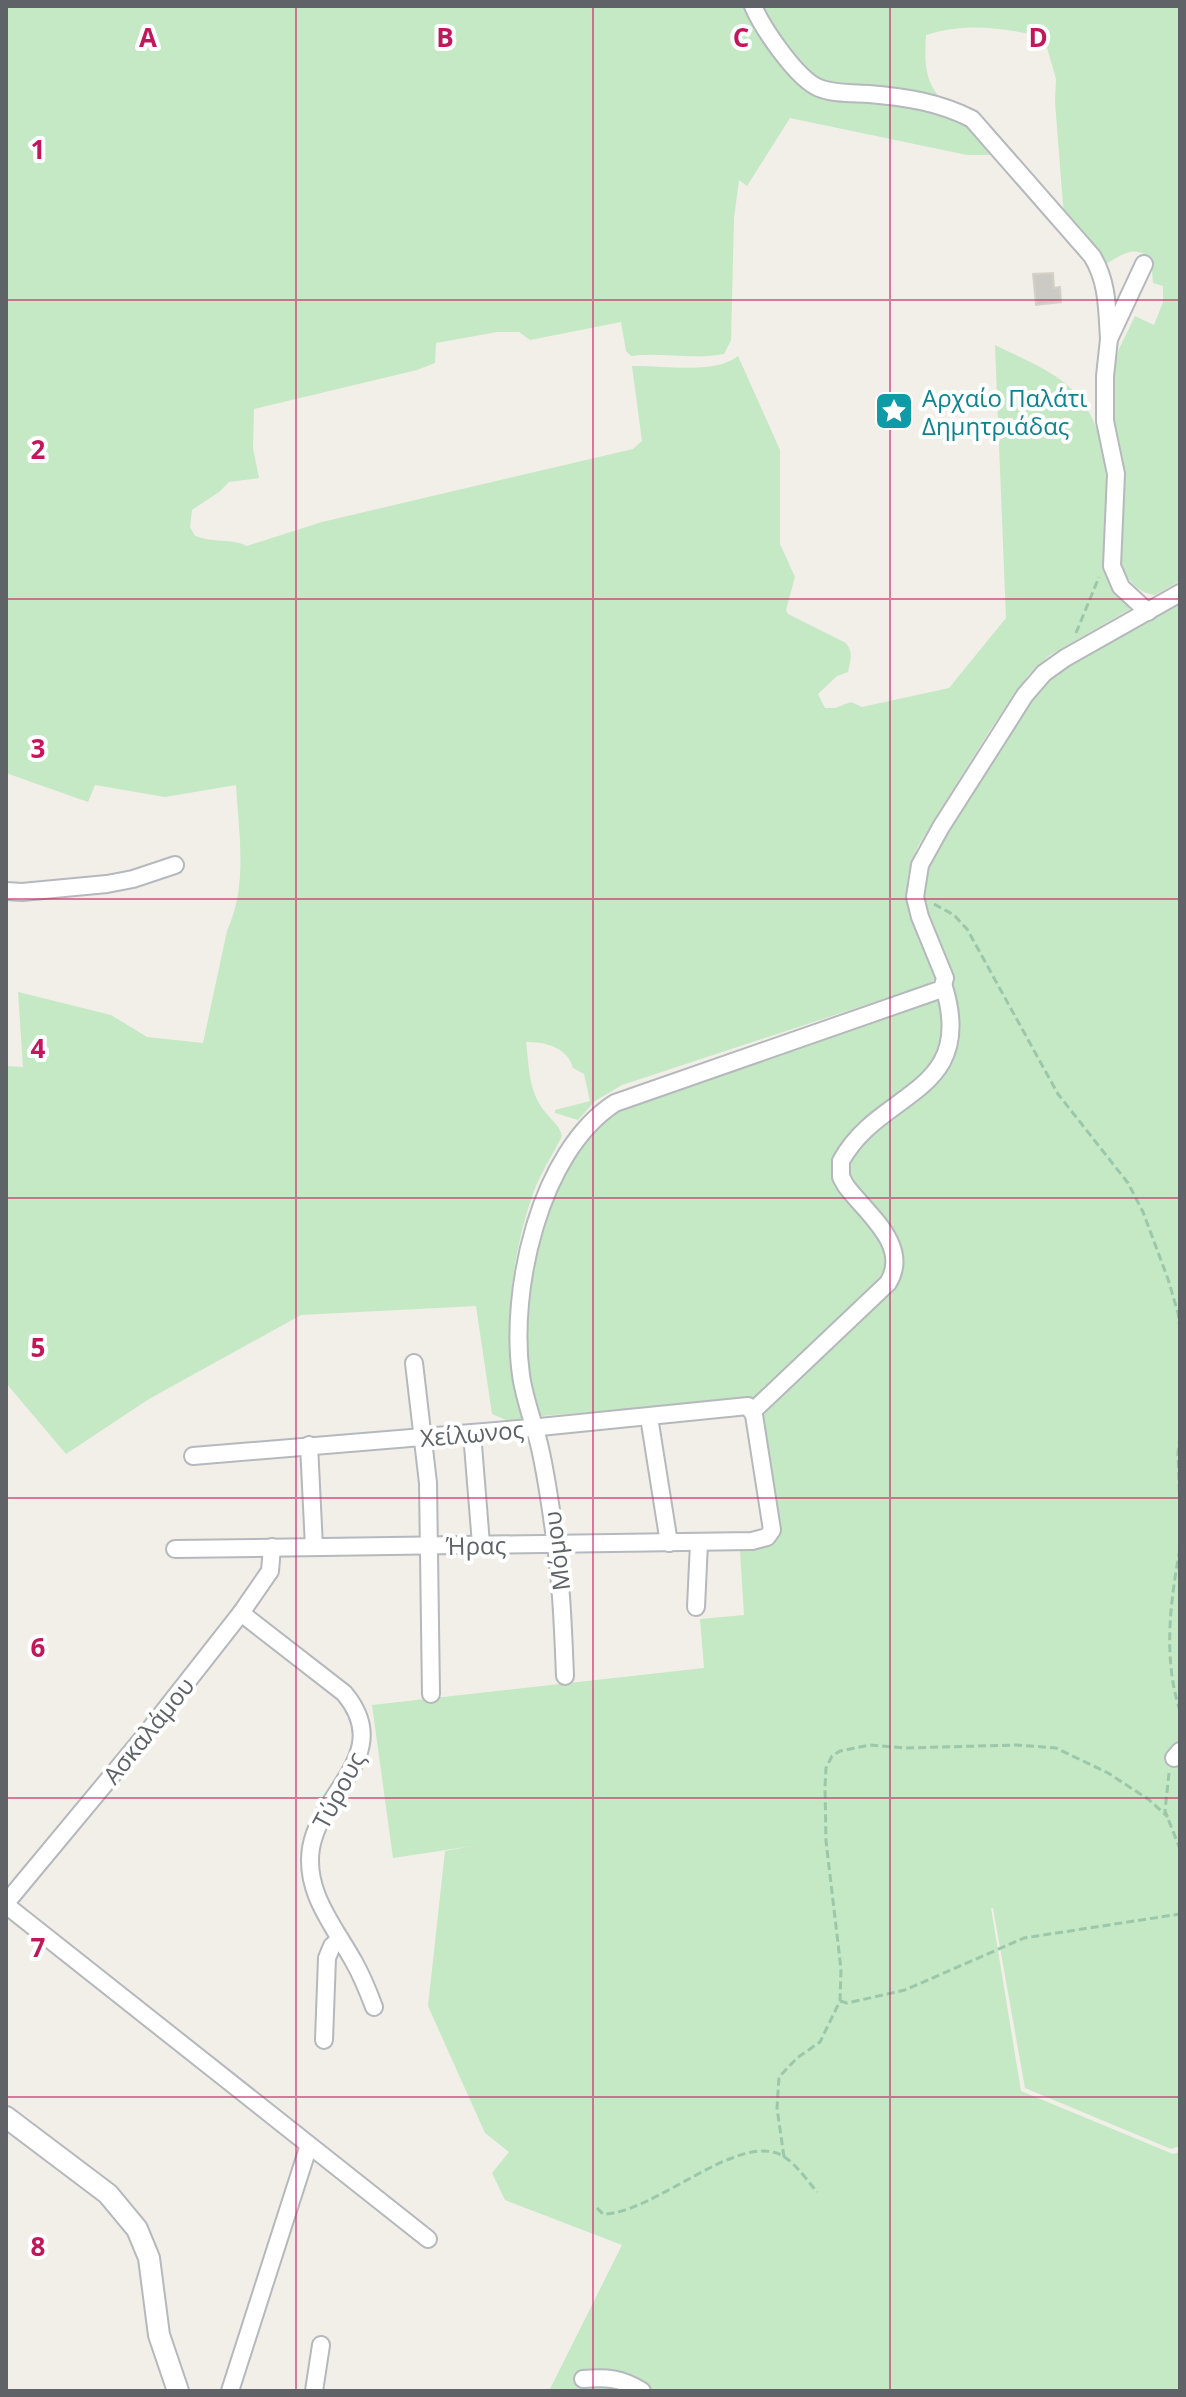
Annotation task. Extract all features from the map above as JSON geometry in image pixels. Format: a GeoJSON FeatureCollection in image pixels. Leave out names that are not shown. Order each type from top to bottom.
{"type":"FeatureCollection","features":[{"type":"Feature","properties":{"kind":"street"},"geometry":{"type":"LineString","coordinates":[[753,6],[804,80],[821,89],[908,97],[955,110],[972,119],[1092,256],[1106,288],[1109,339],[1105,421],[1116,474],[1111,559],[1121,587],[1148,612]]}},
{"type":"Feature","properties":{"kind":"street"},"geometry":{"type":"LineString","coordinates":[[1109,339],[1144,264]]}},
{"type":"Feature","properties":{"kind":"street"},"geometry":{"type":"LineString","coordinates":[[751,1409],[888,1283],[894,1274],[896,1257],[892,1244],[846,1186],[841,1177],[841,1161],[890,1107],[932,1078],[942,1064],[948,1045],[950,1023],[945,978],[915,897],[920,865],[1025,695],[1044,673],[1180,593]]}},
{"type":"Feature","properties":{"kind":"street"},"geometry":{"type":"LineString","coordinates":[[6,891],[123,882],[175,865]]}},
{"type":"Feature","properties":{"kind":"street","name":"Μόμου"},"geometry":{"type":"LineString","coordinates":[[565,1676],[556,1544],[519,1356],[521,1296],[526,1268],[539,1214],[551,1183],[568,1154],[595,1120],[630,1097],[944,987]]}},
{"type":"Feature","properties":{"kind":"street"},"geometry":{"type":"LineString","coordinates":[[414,1363],[428,1483],[431,1694]]}},
{"type":"Feature","properties":{"kind":"street","name":"Χείλωνος"},"geometry":{"type":"LineString","coordinates":[[193,1456],[751,1409]]}},
{"type":"Feature","properties":{"kind":"street","name":"Ήρας"},"geometry":{"type":"LineString","coordinates":[[175,1549],[757,1541],[767,1537],[772,1530],[751,1409]]}},
{"type":"Feature","properties":{"kind":"street"},"geometry":{"type":"LineString","coordinates":[[649,1417],[669,1543]]}},
{"type":"Feature","properties":{"kind":"street"},"geometry":{"type":"LineString","coordinates":[[472,1433],[481,1544]]}},
{"type":"Feature","properties":{"kind":"street"},"geometry":{"type":"LineString","coordinates":[[309,1445],[314,1547]]}},
{"type":"Feature","properties":{"kind":"street"},"geometry":{"type":"LineString","coordinates":[[696,1607],[699,1543]]}},
{"type":"Feature","properties":{"kind":"street","name":"Ασκαλάμου"},"geometry":{"type":"LineString","coordinates":[[6,1904],[241,1613],[270,1571],[272,1547]]}},
{"type":"Feature","properties":{"kind":"street","name":"Τύρους"},"geometry":{"type":"LineString","coordinates":[[241,1613],[344,1693],[361,1721],[362,1750],[319,1823],[310,1861],[315,1893],[355,1963],[374,2007]]}},
{"type":"Feature","properties":{"kind":"street"},"geometry":{"type":"LineString","coordinates":[[6,1904],[428,2239]]}},
{"type":"Feature","properties":{"kind":"street"},"geometry":{"type":"LineString","coordinates":[[324,2040],[327,1958],[332,1946],[340,1939]]}},
{"type":"Feature","properties":{"kind":"street"},"geometry":{"type":"LineString","coordinates":[[6,2117],[108,2194],[137,2229],[149,2258],[161,2343],[178,2391]]}},
{"type":"Feature","properties":{"kind":"street"},"geometry":{"type":"LineString","coordinates":[[230,2391],[309,2145]]}},
{"type":"Feature","properties":{"kind":"street"},"geometry":{"type":"LineString","coordinates":[[314,2391],[321,2345]]}},
{"type":"Feature","properties":{"kind":"street"},"geometry":{"type":"LineString","coordinates":[[583,2379],[620,2379],[642,2391]]}},
{"type":"Feature","properties":{"kind":"path"},"geometry":{"type":"LineString","coordinates":[[1065,658],[1099,577]]}},
{"type":"Feature","properties":{"kind":"path"},"geometry":{"type":"LineString","coordinates":[[915,897],[962,921],[1058,1094],[1128,1183],[1143,1212],[1168,1279],[1180,1329]]}},
{"type":"Feature","properties":{"kind":"path"},"geometry":{"type":"LineString","coordinates":[[1180,1436],[1180,1511]]}},
{"type":"Feature","properties":{"kind":"path"},"geometry":{"type":"LineString","coordinates":[[1180,1549],[1170,1634],[1172,1684],[1180,1711]]}},
{"type":"Feature","properties":{"kind":"path"},"geometry":{"type":"LineString","coordinates":[[784,2157],[777,2108],[779,2077],[797,2058],[820,2042],[840,2001],[841,1969],[826,1841],[826,1768],[832,1756],[840,1751],[870,1745],[905,1748],[1017,1745],[1056,1748],[1108,1773],[1148,1799],[1168,1817]]}},
{"type":"Feature","properties":{"kind":"path"},"geometry":{"type":"LineString","coordinates":[[1177,1754],[1166,1784],[1168,1817],[1180,1849]]}},
{"type":"Feature","properties":{"kind":"path"},"geometry":{"type":"LineString","coordinates":[[840,2001],[847,2003],[905,1990],[1024,1938],[1180,1914]]}},
{"type":"Feature","properties":{"kind":"path"},"geometry":{"type":"LineString","coordinates":[[597,2208],[603,2214],[611,2214],[633,2208],[754,2150],[765,2150],[784,2157],[817,2192]]}},
{"type":"Feature","properties":{"kind":"green space"},"geometry":{"type":"Polygon","coordinates":[[[6,6],[1180,6],[1180,581],[1155,595],[1137,588],[1118,561],[1111,379],[1119,349],[1135,316],[1154,325],[1163,302],[1163,286],[1153,283],[1151,259],[1139,252],[1128,252],[1106,264],[1064,217],[1056,79],[1044,37],[999,29],[956,29],[926,35],[926,61],[932,86],[946,105],[1008,155],[967,155],[790,118],[747,186],[739,180],[734,218],[731,340],[724,354],[631,356],[626,351],[621,322],[530,340],[519,332],[497,332],[436,343],[435,363],[417,370],[254,409],[253,448],[259,478],[229,482],[192,510],[190,527],[195,536],[247,546],[322,522],[633,449],[642,441],[632,366],[702,367],[728,362],[738,356],[780,450],[780,544],[795,577],[786,610],[788,614],[846,643],[850,650],[848,672],[837,676],[818,694],[825,708],[851,702],[862,707],[949,688],[1006,618],[995,345],[1040,367],[1070,387],[1095,424],[1104,454],[1106,568],[1130,609],[1050,655],[1029,674],[990,730],[918,846],[909,874],[908,899],[914,923],[934,968],[935,979],[929,984],[622,1085],[595,1101],[578,1120],[555,1113],[555,1110],[590,1101],[584,1074],[573,1068],[566,1055],[555,1047],[526,1042],[533,1090],[562,1136],[536,1186],[515,1264],[510,1306],[510,1345],[521,1419],[506,1420],[492,1414],[476,1306],[301,1315],[149,1399],[66,1454],[6,1383],[6,1066],[23,1067],[18,992],[111,1015],[147,1037],[203,1043],[227,931],[238,896],[240,841],[236,785],[165,797],[95,785],[88,802],[6,773],[6,6]]]}},
{"type":"Feature","properties":{"kind":"green space"},"geometry":{"type":"Polygon","coordinates":[[[1180,600],[1180,2146],[1171,2149],[1025,2088],[991,1908],[1021,2091],[1173,2154],[1180,2152],[1180,2391],[549,2391],[622,2245],[505,2200],[492,2173],[509,2152],[485,2133],[428,2006],[445,1851],[472,1846],[393,1858],[372,1705],[704,1668],[700,1619],[744,1615],[740,1551],[771,1546],[779,1534],[780,1525],[757,1401],[747,1399],[541,1416],[532,1387],[527,1322],[535,1253],[557,1186],[596,1129],[623,1107],[953,990],[952,971],[925,897],[929,864],[944,832],[1036,692],[1056,672],[1180,600]]]}},
{"type":"Feature","properties":{"kind":"building"},"geometry":{"type":"Polygon","coordinates":[[[1053,273],[1054,288],[1060,287],[1061,302],[1036,305],[1033,274],[1053,273]]]}},
{"type":"Feature","properties":{"kind":"place","name":"Αρχαίο Παλάτι Δημητριάδας"},"geometry":{"type":"Point","coordinates":[894,411]}}]}
